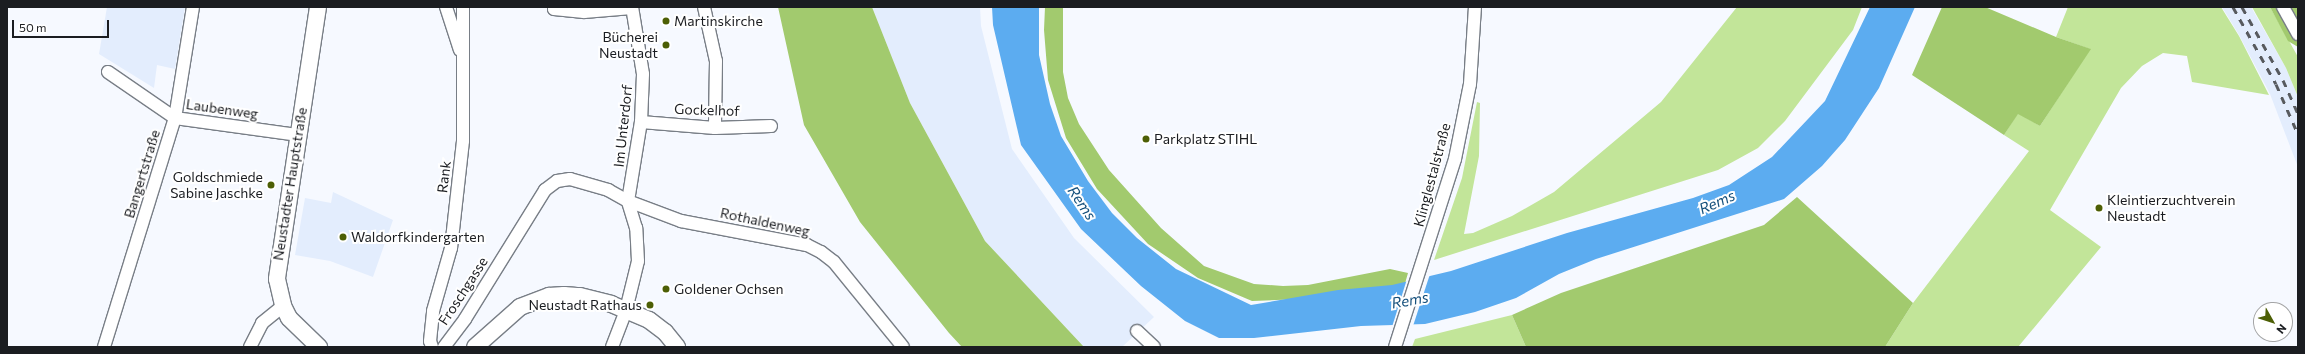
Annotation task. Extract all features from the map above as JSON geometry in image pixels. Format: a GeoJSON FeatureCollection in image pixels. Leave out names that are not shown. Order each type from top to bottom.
{"type":"FeatureCollection","features":[{"type":"Feature","properties":{"kind":"street","name":"Bangertstraße"},"geometry":{"type":"LineString","coordinates":[[104,347],[175,118],[193,7]]}},
{"type":"Feature","properties":{"kind":"street","name":"Neustadter Hauptstraße"},"geometry":{"type":"LineString","coordinates":[[318,7],[297,135],[276,279],[283,306],[297,328],[319,347]]}},
{"type":"Feature","properties":{"kind":"street"},"geometry":{"type":"LineString","coordinates":[[446,7],[463,60]]}},
{"type":"Feature","properties":{"kind":"street","name":"Rank"},"geometry":{"type":"LineString","coordinates":[[432,347],[430,341],[433,311],[451,248],[463,142],[463,7]]}},
{"type":"Feature","properties":{"kind":"street"},"geometry":{"type":"LineString","coordinates":[[555,7],[554,9],[584,12],[632,8]]}},
{"type":"Feature","properties":{"kind":"street"},"geometry":{"type":"LineString","coordinates":[[704,7],[716,61],[715,128]]}},
{"type":"Feature","properties":{"kind":"street","name":"Klinglestalstraße"},"geometry":{"type":"LineString","coordinates":[[1395,347],[1455,158],[1470,84],[1475,7]]}},
{"type":"Feature","properties":{"kind":"street"},"geometry":{"type":"LineString","coordinates":[[2283,7],[2298,34]]}},
{"type":"Feature","properties":{"kind":"street","name":"Im Unterdorf"},"geometry":{"type":"LineString","coordinates":[[628,201],[641,122],[643,74],[632,8]]}},
{"type":"Feature","properties":{"kind":"street","name":"Laubenweg"},"geometry":{"type":"LineString","coordinates":[[108,72],[175,118],[297,135]]}},
{"type":"Feature","properties":{"kind":"street","name":"Gockelhof"},"geometry":{"type":"LineString","coordinates":[[641,122],[715,128],[771,126]]}},
{"type":"Feature","properties":{"kind":"street","name":"Rothaldenweg"},"geometry":{"type":"LineString","coordinates":[[545,190],[557,181],[570,179],[608,190],[628,201],[681,221],[738,230],[807,245],[822,252],[834,262],[903,347]]}},
{"type":"Feature","properties":{"kind":"street","name":"Froschgasse"},"geometry":{"type":"LineString","coordinates":[[444,347],[465,319],[545,190]]}},
{"type":"Feature","properties":{"kind":"street"},"geometry":{"type":"LineString","coordinates":[[612,347],[626,310],[638,261],[636,228],[628,201]]}},
{"type":"Feature","properties":{"kind":"street"},"geometry":{"type":"LineString","coordinates":[[475,347],[520,307],[549,296],[580,296],[626,310],[658,325],[669,335],[677,347]]}},
{"type":"Feature","properties":{"kind":"street"},"geometry":{"type":"LineString","coordinates":[[250,347],[262,323],[283,306]]}},
{"type":"Feature","properties":{"kind":"street"},"geometry":{"type":"LineString","coordinates":[[1137,331],[1154,347]]}},
{"type":"Feature","properties":{"kind":"shaded area"},"geometry":{"type":"Polygon","coordinates":[[[107,7],[185,7],[175,69],[157,65],[154,88],[99,54],[107,7]]]}},
{"type":"Feature","properties":{"kind":"shaded area"},"geometry":{"type":"Polygon","coordinates":[[[872,7],[980,7],[981,26],[1012,149],[1074,238],[1154,317],[1122,347],[1084,347],[985,241],[910,103],[872,7]]]}},
{"type":"Feature","properties":{"kind":"shaded area"},"geometry":{"type":"Polygon","coordinates":[[[2222,7],[2251,7],[2286,68],[2298,97],[2298,167],[2270,94],[2239,35],[2222,7]]]}},
{"type":"Feature","properties":{"kind":"shaded area","name":"Waldorfkindergarten"},"geometry":{"type":"Polygon","coordinates":[[[333,192],[393,220],[373,277],[330,261],[295,255],[305,198],[331,203],[333,192]]]}},
{"type":"Feature","properties":{"kind":"green space"},"geometry":{"type":"Polygon","coordinates":[[[778,7],[872,7],[910,103],[985,241],[1084,347],[962,347],[949,333],[860,222],[804,125],[778,7]]]}},
{"type":"Feature","properties":{"kind":"green space"},"geometry":{"type":"Polygon","coordinates":[[[1045,7],[1063,7],[1063,72],[1068,98],[1079,124],[1109,170],[1161,228],[1204,266],[1254,284],[1283,286],[1308,285],[1390,269],[1408,273],[1404,287],[1327,298],[1252,301],[1198,278],[1148,244],[1097,189],[1066,138],[1048,80],[1044,30],[1045,7]]]}},
{"type":"Feature","properties":{"kind":"green space"},"geometry":{"type":"Polygon","coordinates":[[[1737,7],[1862,7],[1853,30],[1785,121],[1758,148],[1718,170],[1434,260],[1462,178],[1477,102],[1480,103],[1479,156],[1464,234],[1473,233],[1512,216],[1554,192],[1661,102],[1737,7]]]}},
{"type":"Feature","properties":{"kind":"green space"},"geometry":{"type":"Polygon","coordinates":[[[1942,7],[1985,7],[2056,37],[2091,49],[2040,126],[2018,114],[2004,135],[1912,75],[1942,7]]]}},
{"type":"Feature","properties":{"kind":"green space"},"geometry":{"type":"Polygon","coordinates":[[[2068,7],[2221,7],[2239,36],[2269,95],[2192,82],[2187,56],[2163,53],[2142,66],[2121,88],[2050,210],[2101,247],[2018,347],[1885,347],[1913,303],[2029,151],[2004,135],[2018,113],[2040,126],[2090,49],[2056,37],[2068,7]]]}},
{"type":"Feature","properties":{"kind":"green space"},"geometry":{"type":"Polygon","coordinates":[[[2252,7],[2270,7],[2298,57],[2298,97],[2286,68],[2252,7]]]}},
{"type":"Feature","properties":{"kind":"green space"},"geometry":{"type":"Polygon","coordinates":[[[2270,7],[2298,7],[2298,47],[2288,41],[2270,7]]]}},
{"type":"Feature","properties":{"kind":"green space"},"geometry":{"type":"Polygon","coordinates":[[[1797,197],[1913,303],[1885,347],[1526,347],[1512,315],[1561,293],[1764,225],[1797,197]]]}},
{"type":"Feature","properties":{"kind":"green space"},"geometry":{"type":"Polygon","coordinates":[[[1512,315],[1526,347],[1412,347],[1415,339],[1512,315]]]}},
{"type":"Feature","properties":{"kind":"water","name":"Rems"},"geometry":{"type":"Polygon","coordinates":[[[992,7],[1039,7],[1039,55],[1050,104],[1061,136],[1088,181],[1112,213],[1137,238],[1176,269],[1251,305],[1338,290],[1392,285],[1451,271],[1567,233],[1693,198],[1729,185],[1772,157],[1825,101],[1870,7],[1915,7],[1879,88],[1845,140],[1822,166],[1784,199],[1596,259],[1559,274],[1516,298],[1475,312],[1425,324],[1361,326],[1254,338],[1219,338],[1185,321],[1141,286],[1081,229],[1021,145],[993,25],[992,7]]]}},
{"type":"Feature","properties":{"kind":"pier"},"geometry":{"type":"Polygon","coordinates":[[[1430,274],[1413,326],[1392,327],[1407,279],[1430,274]]]}},
{"type":"Feature","properties":{"kind":"railway"},"geometry":{"type":"LineString","coordinates":[[2233,7],[2276,84],[2298,134]]}},
{"type":"Feature","properties":{"kind":"railway"},"geometry":{"type":"LineString","coordinates":[[2242,7],[2283,80],[2298,113]]}},
{"type":"Feature","properties":{"kind":"place","name":"Martinskirche"},"geometry":{"type":"Point","coordinates":[666,21]}},
{"type":"Feature","properties":{"kind":"place","name":"Bücherei Neustadt"},"geometry":{"type":"Point","coordinates":[666,45]}},
{"type":"Feature","properties":{"kind":"place","name":"Parkplatz STIHL"},"geometry":{"type":"Point","coordinates":[1146,139]}},
{"type":"Feature","properties":{"kind":"place","name":"Goldschmiede Sabine Jaschke"},"geometry":{"type":"Point","coordinates":[271,185]}},
{"type":"Feature","properties":{"kind":"place","name":"Kleintierzuchtverein Neustadt"},"geometry":{"type":"Point","coordinates":[2099,208]}},
{"type":"Feature","properties":{"kind":"place","name":"Waldorfkindergarten"},"geometry":{"type":"Point","coordinates":[343,237]}},
{"type":"Feature","properties":{"kind":"place","name":"Goldener Ochsen"},"geometry":{"type":"Point","coordinates":[666,289]}},
{"type":"Feature","properties":{"kind":"place","name":"Neustadt Rathaus"},"geometry":{"type":"Point","coordinates":[650,305]}}]}
